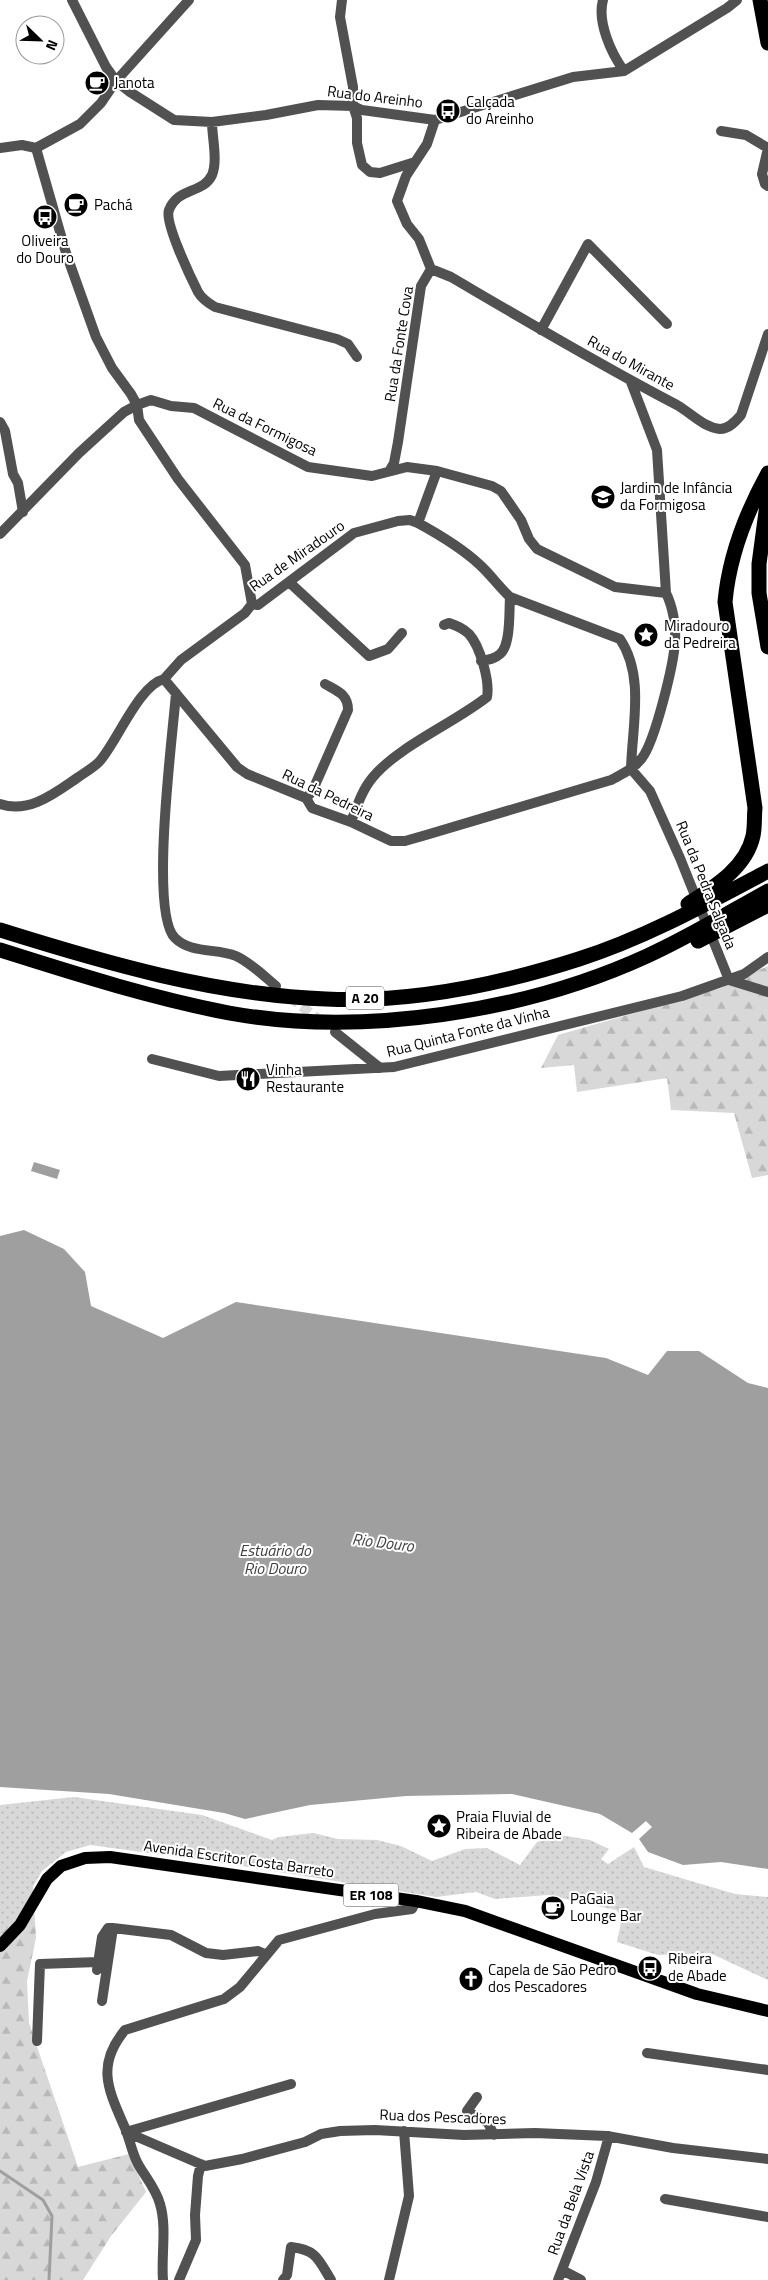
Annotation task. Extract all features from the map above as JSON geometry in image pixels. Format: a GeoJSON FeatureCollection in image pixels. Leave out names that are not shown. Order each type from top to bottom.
{"type":"FeatureCollection","features":[{"type":"Feature","properties":{"kind":"highway"},"geometry":{"type":"LineString","coordinates":[[760,0],[768,43]]}},
{"type":"Feature","properties":{"kind":"highway"},"geometry":{"type":"LineString","coordinates":[[636,937],[728,876],[744,858],[753,836],[755,808],[725,602],[727,577],[734,551],[768,473]]}},
{"type":"Feature","properties":{"kind":"highway"},"geometry":{"type":"LineString","coordinates":[[768,497],[759,564],[759,593],[768,647]]}},
{"type":"Feature","properties":{"kind":"highway","name":"A 20"},"geometry":{"type":"LineString","coordinates":[[0,930],[175,979],[233,990],[326,999],[406,997],[498,982],[579,959],[672,922],[768,871]]}},
{"type":"Feature","properties":{"kind":"highway","name":"A 20"},"geometry":{"type":"LineString","coordinates":[[0,950],[128,990],[229,1013],[323,1022],[408,1019],[503,1004],[586,981],[646,956],[768,891]]}},
{"type":"Feature","properties":{"kind":"highway"},"geometry":{"type":"LineString","coordinates":[[646,956],[686,946],[768,905]]}},
{"type":"Feature","properties":{"kind":"main road","name":"Avenida Escritor Costa Barreto"},"geometry":{"type":"LineString","coordinates":[[0,1946],[20,1924],[47,1879],[61,1866],[85,1858],[110,1857],[416,1901],[465,1911],[546,1938],[697,1994],[768,2011]]}},
{"type":"Feature","properties":{"kind":"street"},"geometry":{"type":"LineString","coordinates":[[72,0],[106,67],[116,81]]}},
{"type":"Feature","properties":{"kind":"street"},"geometry":{"type":"LineString","coordinates":[[0,148],[22,145],[36,148],[80,124],[101,103],[116,81],[189,0]]}},
{"type":"Feature","properties":{"kind":"street"},"geometry":{"type":"LineString","coordinates":[[342,0],[340,17],[353,88],[352,106],[357,118],[357,143],[362,165],[370,172],[380,173],[415,162]]}},
{"type":"Feature","properties":{"kind":"street"},"geometry":{"type":"LineString","coordinates":[[603,0],[602,20],[618,63],[624,71]]}},
{"type":"Feature","properties":{"kind":"street","name":"Rua do Areinho"},"geometry":{"type":"LineString","coordinates":[[116,81],[174,120],[212,122],[266,115],[318,105],[352,106],[362,110],[435,120],[573,77],[624,71],[737,0]]}},
{"type":"Feature","properties":{"kind":"street"},"geometry":{"type":"LineString","coordinates":[[431,269],[419,239],[407,224],[397,201],[406,176],[427,144],[435,120]]}},
{"type":"Feature","properties":{"kind":"street"},"geometry":{"type":"LineString","coordinates":[[212,122],[214,166],[212,175],[206,184],[179,195],[172,202],[168,213],[170,225],[199,293],[207,303],[215,307],[337,339],[348,344],[357,357]]}},
{"type":"Feature","properties":{"kind":"street"},"geometry":{"type":"LineString","coordinates":[[721,131],[746,135],[768,148],[762,174],[765,184],[768,186]]}},
{"type":"Feature","properties":{"kind":"street"},"geometry":{"type":"LineString","coordinates":[[36,148],[66,253],[96,337],[112,368],[137,405],[139,420],[178,480],[245,565],[252,604]]}},
{"type":"Feature","properties":{"kind":"street"},"geometry":{"type":"LineString","coordinates":[[541,330],[588,244],[667,324]]}},
{"type":"Feature","properties":{"kind":"street","name":"Rua do Mirante"},"geometry":{"type":"LineString","coordinates":[[431,269],[451,277],[631,382],[679,406],[705,424],[721,429],[733,425],[741,415],[768,334]]}},
{"type":"Feature","properties":{"kind":"street","name":"Rua da Fonte Cova"},"geometry":{"type":"LineString","coordinates":[[390,470],[394,463],[398,442],[421,286],[431,269]]}},
{"type":"Feature","properties":{"kind":"street"},"geometry":{"type":"LineString","coordinates":[[631,382],[658,450],[666,593],[671,603],[676,639],[673,662],[654,730],[643,758],[631,769]]}},
{"type":"Feature","properties":{"kind":"street","name":"Rua da Formigosa"},"geometry":{"type":"LineString","coordinates":[[137,405],[151,400],[170,406],[194,408],[308,467],[372,476],[407,467],[437,471],[492,486],[501,491],[521,520],[529,539],[537,549],[615,587],[666,593]]}},
{"type":"Feature","properties":{"kind":"street"},"geometry":{"type":"LineString","coordinates":[[0,534],[78,453],[124,412],[137,405]]}},
{"type":"Feature","properties":{"kind":"street"},"geometry":{"type":"LineString","coordinates":[[0,422],[5,431],[23,512]]}},
{"type":"Feature","properties":{"kind":"street"},"geometry":{"type":"LineString","coordinates":[[437,471],[418,523],[463,550],[482,566],[498,586],[510,597],[620,639],[628,650],[636,684],[631,769]]}},
{"type":"Feature","properties":{"kind":"street","name":"Rua de Miradouro"},"geometry":{"type":"LineString","coordinates":[[0,804],[24,806],[46,800],[98,763],[123,724],[155,681],[164,679],[181,660],[245,613],[252,604],[258,605],[354,533],[398,521],[410,520],[418,523]]}},
{"type":"Feature","properties":{"kind":"street"},"geometry":{"type":"LineString","coordinates":[[290,582],[369,656],[388,649],[402,633]]}},
{"type":"Feature","properties":{"kind":"street"},"geometry":{"type":"LineString","coordinates":[[481,661],[495,658],[502,653],[506,646],[510,597]]}},
{"type":"Feature","properties":{"kind":"street"},"geometry":{"type":"LineString","coordinates":[[351,822],[360,798],[372,778],[386,763],[487,697],[489,687],[481,661],[470,636],[460,627],[449,623],[444,625]]}},
{"type":"Feature","properties":{"kind":"street","name":"Rua da Pedreira"},"geometry":{"type":"LineString","coordinates":[[164,679],[237,767],[247,774],[306,798],[312,808],[351,822],[391,841],[404,841],[611,780],[631,769]]}},
{"type":"Feature","properties":{"kind":"street"},"geometry":{"type":"LineString","coordinates":[[306,798],[312,792],[348,710],[348,701],[343,694],[325,684]]}},
{"type":"Feature","properties":{"kind":"street"},"geometry":{"type":"LineString","coordinates":[[176,693],[164,828],[164,901],[166,920],[174,937],[184,944],[200,950],[236,956],[276,986]]}},
{"type":"Feature","properties":{"kind":"street","name":"Rua da Pedra Salgada"},"geometry":{"type":"LineString","coordinates":[[631,769],[650,791],[680,858],[729,980]]}},
{"type":"Feature","properties":{"kind":"street"},"geometry":{"type":"LineString","coordinates":[[729,980],[744,974],[768,957]]}},
{"type":"Feature","properties":{"kind":"street"},"geometry":{"type":"LineString","coordinates":[[729,980],[768,992]]}},
{"type":"Feature","properties":{"kind":"street","name":"Rua Quinta Fonte da Vinha"},"geometry":{"type":"LineString","coordinates":[[152,1059],[219,1076],[394,1067],[682,996],[729,980]]}},
{"type":"Feature","properties":{"kind":"street"},"geometry":{"type":"LineString","coordinates":[[335,1032],[380,1068]]}},
{"type":"Feature","properties":{"kind":"street"},"geometry":{"type":"LineString","coordinates":[[163,2280],[161,2205],[152,2184],[139,2164],[106,2079],[108,2060],[115,2042],[125,2030],[224,1999],[240,1987],[265,1954],[279,1940],[287,1936],[375,1914],[412,1909],[416,1901]]}},
{"type":"Feature","properties":{"kind":"street"},"geometry":{"type":"LineString","coordinates":[[37,2042],[40,1964],[97,1966],[102,1937],[108,1928],[171,1935],[206,1953],[223,1955],[258,1951],[265,1954]]}},
{"type":"Feature","properties":{"kind":"street"},"geometry":{"type":"LineString","coordinates":[[102,2001],[112,1928]]}},
{"type":"Feature","properties":{"kind":"street"},"geometry":{"type":"LineString","coordinates":[[647,2053],[768,2070]]}},
{"type":"Feature","properties":{"kind":"street"},"geometry":{"type":"LineString","coordinates":[[126,2132],[291,2084]]}},
{"type":"Feature","properties":{"kind":"street"},"geometry":{"type":"LineString","coordinates":[[477,2096],[468,2111],[488,2123],[494,2135]]}},
{"type":"Feature","properties":{"kind":"street","name":"Rua dos Pescadores"},"geometry":{"type":"LineString","coordinates":[[126,2132],[205,2166],[242,2159],[305,2142],[321,2134],[340,2131],[404,2131],[464,2136],[535,2133],[610,2136],[673,2148],[768,2159]]}},
{"type":"Feature","properties":{"kind":"street"},"geometry":{"type":"LineString","coordinates":[[389,2280],[410,2196],[404,2131]]}},
{"type":"Feature","properties":{"kind":"street","name":"Rua da Bela Vista"},"geometry":{"type":"LineString","coordinates":[[560,2275],[596,2182],[610,2136]]}},
{"type":"Feature","properties":{"kind":"street"},"geometry":{"type":"LineString","coordinates":[[179,2280],[196,2240],[195,2215],[198,2176],[202,2164]]}},
{"type":"Feature","properties":{"kind":"street"},"geometry":{"type":"LineString","coordinates":[[665,2200],[768,2217]]}},
{"type":"Feature","properties":{"kind":"street"},"geometry":{"type":"LineString","coordinates":[[283,2280],[287,2275],[291,2247],[307,2249],[318,2258],[331,2280]]}},
{"type":"Feature","properties":{"kind":"street"},"geometry":{"type":"LineString","coordinates":[[560,2275],[581,2280]]}},
{"type":"Feature","properties":{"kind":"green space"},"geometry":{"type":"Polygon","coordinates":[[[768,966],[768,1175],[752,1178],[734,1113],[671,1110],[667,1078],[577,1092],[574,1065],[541,1068],[558,1035],[721,988],[768,966]]]}},
{"type":"Feature","properties":{"kind":"green space"},"geometry":{"type":"Polygon","coordinates":[[[74,1797],[202,1815],[272,1840],[279,1837],[313,1833],[338,1839],[377,1840],[401,1846],[432,1861],[465,1849],[487,1848],[520,1865],[537,1842],[560,1835],[590,1840],[609,1849],[601,1859],[608,1864],[634,1847],[644,1867],[735,1894],[768,1897],[768,1980],[710,1953],[658,1955],[617,1942],[622,1917],[616,1910],[548,1895],[495,1899],[476,1892],[436,1897],[236,1865],[90,1845],[66,1852],[42,1871],[11,1924],[0,1935],[0,1805],[74,1797]]]}},
{"type":"Feature","properties":{"kind":"green space"},"geometry":{"type":"Polygon","coordinates":[[[0,1814],[43,1864],[33,1886],[36,1938],[27,1981],[29,2023],[78,2167],[129,2154],[146,2192],[111,2236],[83,2280],[0,2280],[0,1814]]]}},
{"type":"Feature","properties":{"kind":"water"},"geometry":{"type":"Polygon","coordinates":[[[34,1162],[60,1170],[57,1179],[31,1171],[34,1162]]]}},
{"type":"Feature","properties":{"kind":"water","name":"Estuário do Rio Douro"},"geometry":{"type":"Polygon","coordinates":[[[24,1230],[64,1249],[85,1272],[91,1306],[163,1338],[236,1302],[606,1358],[648,1375],[667,1351],[699,1351],[748,1383],[768,1388],[768,1869],[721,1862],[683,1865],[648,1852],[639,1839],[652,1827],[646,1821],[632,1833],[600,1814],[512,1794],[406,1796],[310,1805],[245,1819],[224,1813],[109,1794],[0,1787],[0,1236],[24,1230]]]}},
{"type":"Feature","properties":{"kind":"waterway","name":"Ribeira de Abade"},"geometry":{"type":"LineString","coordinates":[[0,2171],[43,2200],[52,2216],[49,2280]]}},
{"type":"Feature","properties":{"kind":"tunnel"},"geometry":{"type":"LineString","coordinates":[[290,997],[322,1022]]}},
{"type":"Feature","properties":{"kind":"place","name":"Janota"},"geometry":{"type":"Point","coordinates":[97,83]}},
{"type":"Feature","properties":{"kind":"place","name":"Calçada do Areinho"},"geometry":{"type":"Point","coordinates":[448,111]}},
{"type":"Feature","properties":{"kind":"place","name":"Pachá"},"geometry":{"type":"Point","coordinates":[76,205]}},
{"type":"Feature","properties":{"kind":"place","name":"Oliveira do Douro"},"geometry":{"type":"Point","coordinates":[45,217]}},
{"type":"Feature","properties":{"kind":"place","name":"Jardim de Infância da Formigosa"},"geometry":{"type":"Point","coordinates":[603,497]}},
{"type":"Feature","properties":{"kind":"place","name":"Miradouro da Pedreira"},"geometry":{"type":"Point","coordinates":[646,635]}},
{"type":"Feature","properties":{"kind":"place","name":"Vinha Restaurante"},"geometry":{"type":"Point","coordinates":[248,1079]}},
{"type":"Feature","properties":{"kind":"place","name":"Praia Fluvial de Ribeira de Abade"},"geometry":{"type":"Point","coordinates":[439,1826]}},
{"type":"Feature","properties":{"kind":"place","name":"PaGaia Lounge Bar"},"geometry":{"type":"Point","coordinates":[553,1908]}},
{"type":"Feature","properties":{"kind":"place","name":"Ribeira de Abade"},"geometry":{"type":"Point","coordinates":[650,1968]}},
{"type":"Feature","properties":{"kind":"place","name":"Capela de São Pedro dos Pescadores"},"geometry":{"type":"Point","coordinates":[471,1979]}},
{"type":"Feature","properties":{"kind":"water label","name":"Rio Douro"},"geometry":{"type":"Point","coordinates":[383,1542]}}]}
